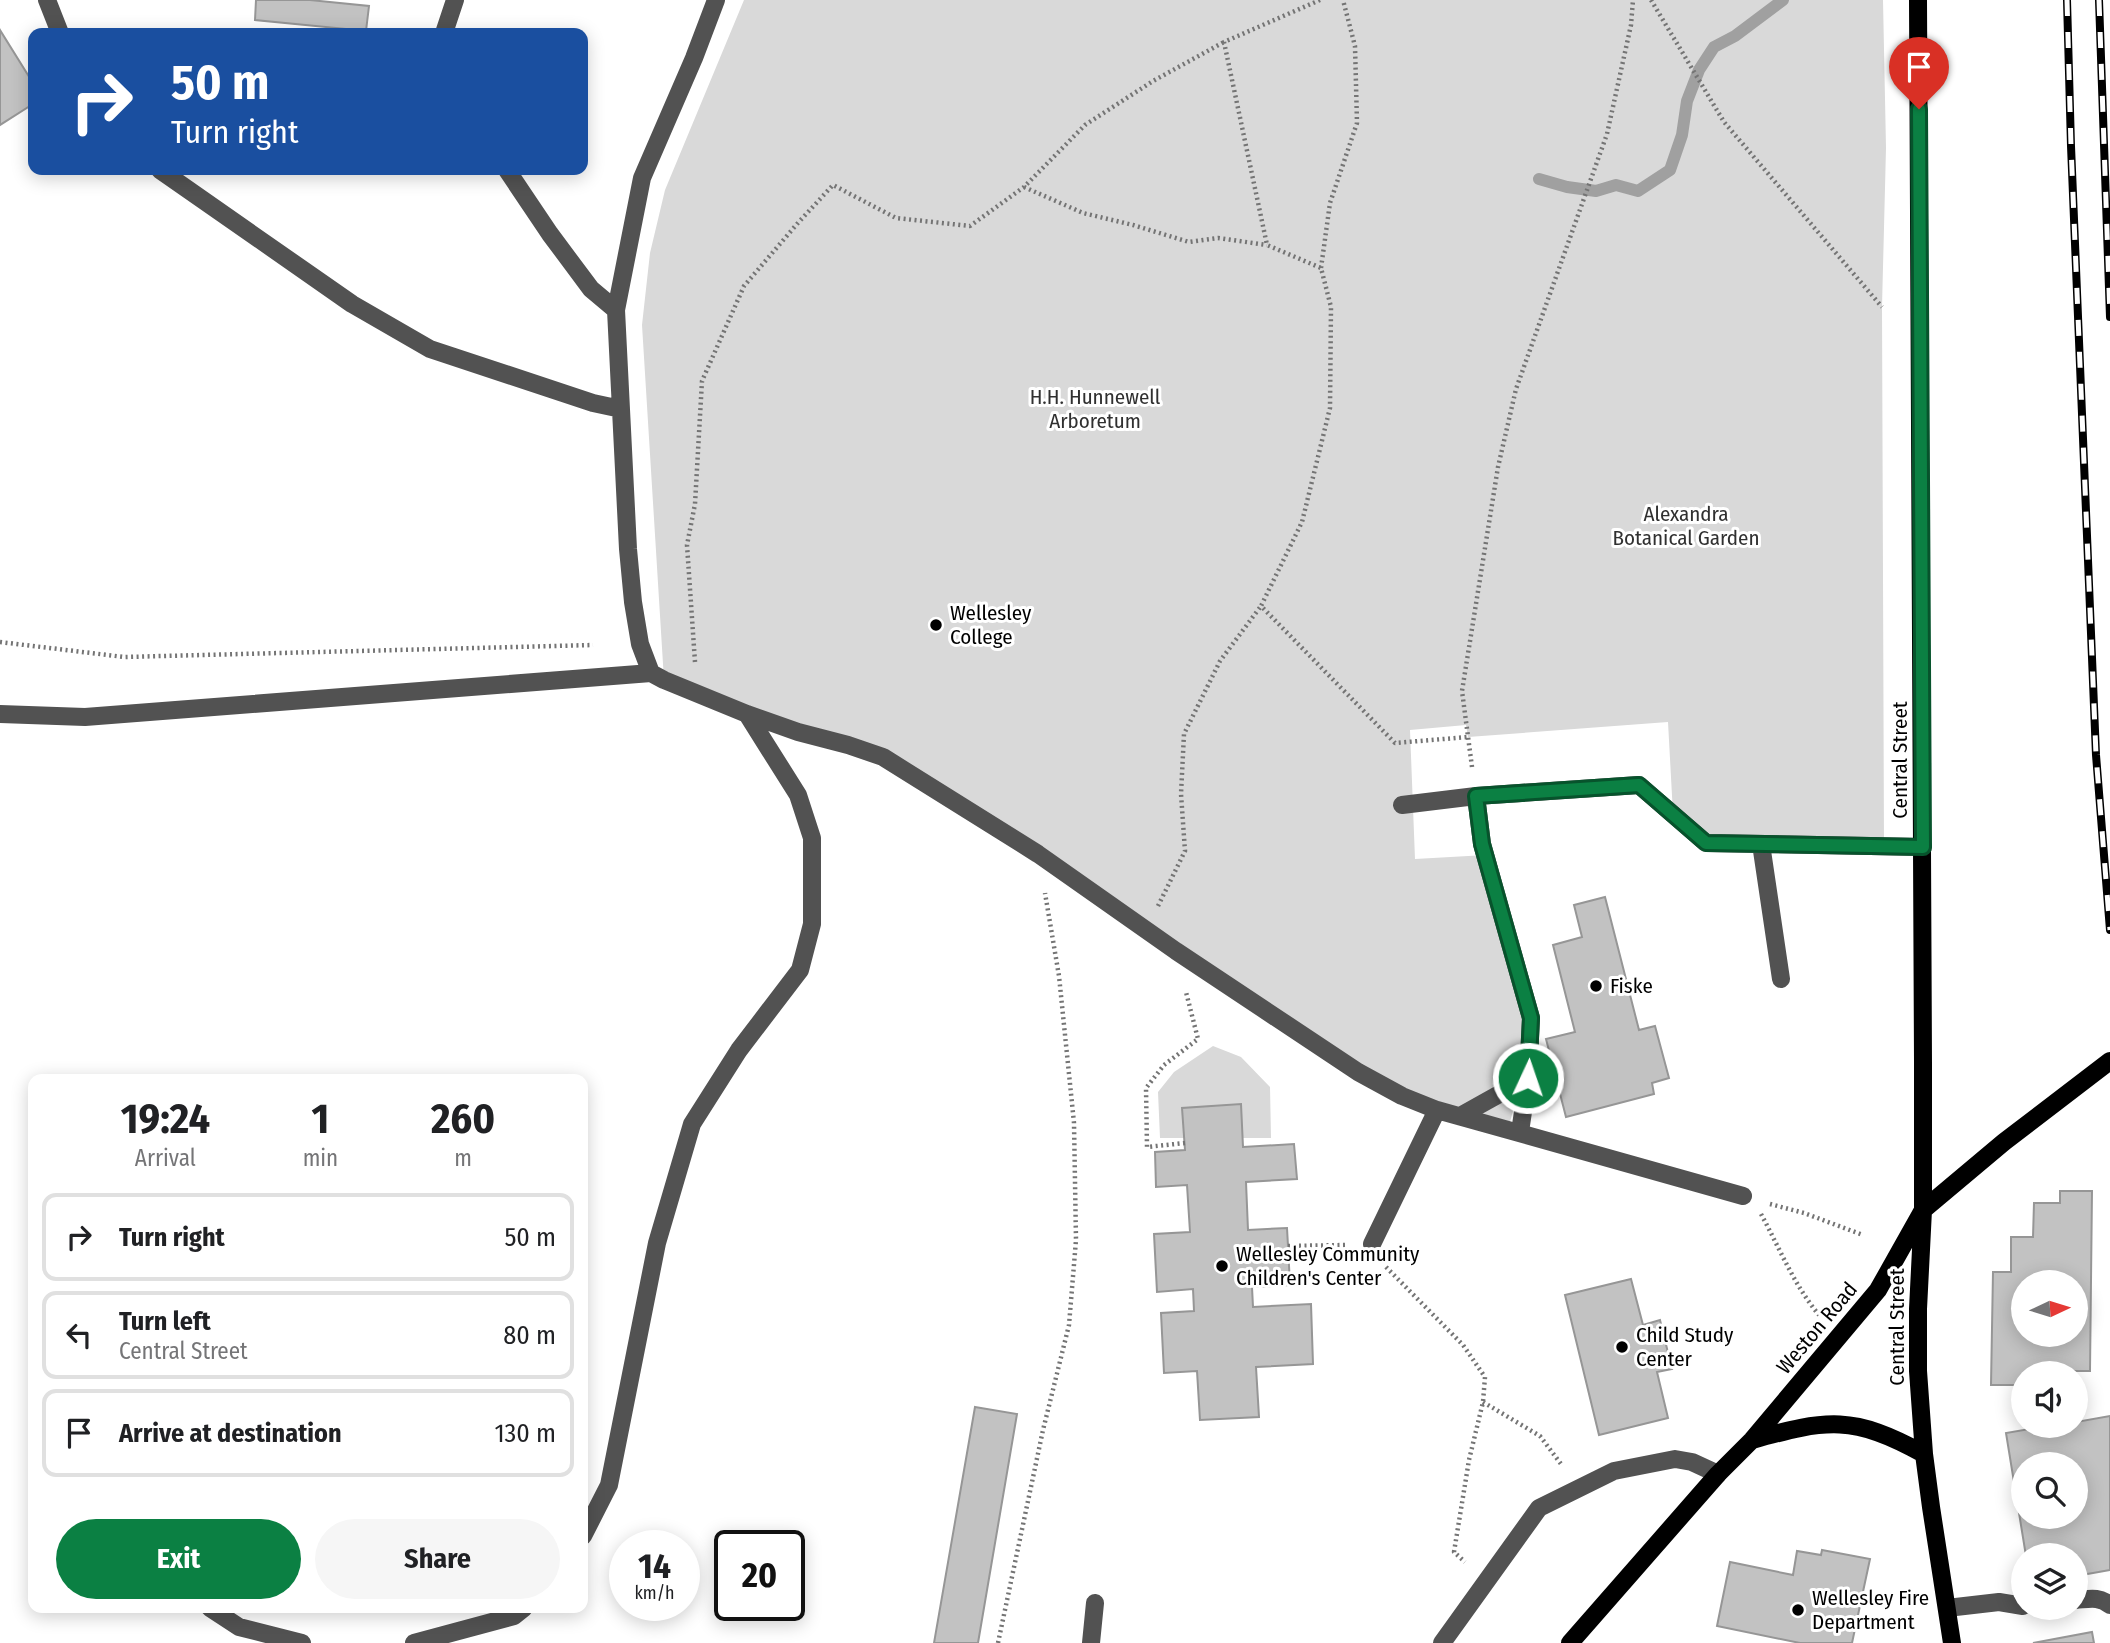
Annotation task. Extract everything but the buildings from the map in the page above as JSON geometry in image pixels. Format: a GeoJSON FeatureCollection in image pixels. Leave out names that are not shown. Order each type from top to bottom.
{"type":"FeatureCollection","features":[{"type":"Feature","properties":{"kind":"main road","name":"Central Street"},"geometry":{"type":"LineString","coordinates":[[1918,0],[1923,847],[1923,1210],[1918,1371],[1924,1454],[1952,1643]]}},
{"type":"Feature","properties":{"kind":"main road","name":"Weston Road"},"geometry":{"type":"LineString","coordinates":[[1570,1643],[1718,1474],[1752,1440],[1878,1290],[1923,1210],[1976,1164],[2110,1060]]}},
{"type":"Feature","properties":{"kind":"main road"},"geometry":{"type":"LineString","coordinates":[[1752,1440],[1799,1427],[1845,1424],[1894,1437],[1924,1454]]}},
{"type":"Feature","properties":{"kind":"lane"},"geometry":{"type":"LineString","coordinates":[[47,0],[58,28]]}},
{"type":"Feature","properties":{"kind":"lane"},"geometry":{"type":"LineString","coordinates":[[446,28],[455,0]]}},
{"type":"Feature","properties":{"kind":"lane"},"geometry":{"type":"LineString","coordinates":[[652,673],[640,644],[628,548],[616,310],[642,178],[716,0]]}},
{"type":"Feature","properties":{"kind":"lane"},"geometry":{"type":"LineString","coordinates":[[167,175],[352,304],[430,349],[593,403],[621,409]]}},
{"type":"Feature","properties":{"kind":"lane"},"geometry":{"type":"LineString","coordinates":[[510,175],[591,289],[616,310]]}},
{"type":"Feature","properties":{"kind":"lane"},"geometry":{"type":"LineString","coordinates":[[0,714],[85,717],[652,673],[747,714],[883,758],[1038,855],[1176,951],[1359,1072],[1402,1096],[1437,1110],[1748,1197]]}},
{"type":"Feature","properties":{"kind":"lane"},"geometry":{"type":"LineString","coordinates":[[588,1527],[610,1485],[657,1243],[692,1124],[739,1050],[800,970],[812,924],[812,838],[798,796],[747,714]]}},
{"type":"Feature","properties":{"kind":"lane"},"geometry":{"type":"LineString","coordinates":[[1402,805],[1476,796],[1639,785],[1706,843],[1923,847]]}},
{"type":"Feature","properties":{"kind":"lane"},"geometry":{"type":"LineString","coordinates":[[1476,796],[1482,844],[1531,1018],[1528,1078],[1520,1132]]}},
{"type":"Feature","properties":{"kind":"lane"},"geometry":{"type":"LineString","coordinates":[[1761,844],[1781,979]]}},
{"type":"Feature","properties":{"kind":"lane"},"geometry":{"type":"LineString","coordinates":[[1460,1116],[1528,1078]]}},
{"type":"Feature","properties":{"kind":"lane"},"geometry":{"type":"LineString","coordinates":[[1372,1244],[1437,1110]]}},
{"type":"Feature","properties":{"kind":"lane"},"geometry":{"type":"LineString","coordinates":[[1442,1643],[1539,1508],[1614,1471],[1675,1459],[1692,1461],[1718,1474]]}},
{"type":"Feature","properties":{"kind":"lane"},"geometry":{"type":"LineString","coordinates":[[2088,1598],[2103,1599],[2110,1605]]}},
{"type":"Feature","properties":{"kind":"lane"},"geometry":{"type":"LineString","coordinates":[[1947,1608],[1999,1602],[2011,1604]]}},
{"type":"Feature","properties":{"kind":"lane"},"geometry":{"type":"LineString","coordinates":[[1091,1643],[1095,1603]]}},
{"type":"Feature","properties":{"kind":"lane"},"geometry":{"type":"LineString","coordinates":[[218,1613],[239,1627],[302,1643]]}},
{"type":"Feature","properties":{"kind":"lane"},"geometry":{"type":"LineString","coordinates":[[414,1643],[518,1613]]}},
{"type":"Feature","properties":{"kind":"path"},"geometry":{"type":"LineString","coordinates":[[697,693],[687,545],[695,504],[702,381],[744,286],[797,224],[833,185],[896,218],[970,226],[1024,187],[1085,125],[1153,80],[1224,42],[1320,0]]}},
{"type":"Feature","properties":{"kind":"path"},"geometry":{"type":"LineString","coordinates":[[1146,929],[1185,851],[1181,794],[1184,734],[1220,661],[1261,606],[1302,522],[1330,408],[1331,307],[1321,268],[1330,203],[1357,123],[1355,46],[1343,0]]}},
{"type":"Feature","properties":{"kind":"path"},"geometry":{"type":"LineString","coordinates":[[1476,796],[1462,691],[1498,467],[1516,389],[1607,134],[1631,25],[1633,0]]}},
{"type":"Feature","properties":{"kind":"path"},"geometry":{"type":"LineString","coordinates":[[1651,0],[1724,122],[1882,307]]}},
{"type":"Feature","properties":{"kind":"path"},"geometry":{"type":"LineString","coordinates":[[1224,42],[1267,246]]}},
{"type":"Feature","properties":{"kind":"path"},"geometry":{"type":"LineString","coordinates":[[1024,187],[1083,213],[1189,242],[1218,238],[1267,246],[1321,268]]}},
{"type":"Feature","properties":{"kind":"path"},"geometry":{"type":"LineString","coordinates":[[1261,606],[1395,743],[1468,737]]}},
{"type":"Feature","properties":{"kind":"path"},"geometry":{"type":"LineString","coordinates":[[0,642],[124,657],[640,644]]}},
{"type":"Feature","properties":{"kind":"path"},"geometry":{"type":"LineString","coordinates":[[998,1643],[1043,1430],[1069,1325],[1076,1240],[1074,1123],[1059,976],[1038,855]]}},
{"type":"Feature","properties":{"kind":"path"},"geometry":{"type":"LineString","coordinates":[[1176,951],[1198,1039],[1164,1065],[1146,1088],[1147,1147],[1185,1143]]}},
{"type":"Feature","properties":{"kind":"path"},"geometry":{"type":"LineString","coordinates":[[1748,1197],[1804,1213],[1863,1235]]}},
{"type":"Feature","properties":{"kind":"path"},"geometry":{"type":"LineString","coordinates":[[1748,1197],[1806,1300],[1820,1316]]}},
{"type":"Feature","properties":{"kind":"path"},"geometry":{"type":"LineString","coordinates":[[1288,1246],[1372,1244],[1380,1261],[1463,1345],[1485,1377],[1483,1402],[1469,1460],[1454,1552],[1488,1580]]}},
{"type":"Feature","properties":{"kind":"path"},"geometry":{"type":"LineString","coordinates":[[1483,1402],[1539,1436],[1578,1487]]}},
{"type":"Feature","properties":{"kind":"green space","name":"H.H. Hunnewell Arboretum"},"geometry":{"type":"Polygon","coordinates":[[[744,0],[1883,0],[1886,148],[1882,307],[1884,846],[1706,843],[1673,814],[1668,722],[1468,737],[1466,725],[1410,730],[1415,859],[1486,855],[1531,1018],[1525,1068],[1508,1129],[1426,1106],[883,758],[664,680],[642,325],[650,253],[665,190],[744,0]]]}},
{"type":"Feature","properties":{"kind":"green space"},"geometry":{"type":"Polygon","coordinates":[[[1213,1046],[1241,1057],[1270,1087],[1271,1138],[1160,1138],[1158,1092],[1174,1072],[1213,1046]]]}},
{"type":"Feature","properties":{"kind":"waterway"},"geometry":{"type":"LineString","coordinates":[[1539,179],[1596,191],[1616,185],[1638,191],[1670,170],[1682,135],[1687,101],[1699,70],[1714,47],[1735,36],[1783,0]]}},
{"type":"Feature","properties":{"kind":"railway"},"geometry":{"type":"LineString","coordinates":[[2067,0],[2096,755],[2110,930]]}},
{"type":"Feature","properties":{"kind":"railway"},"geometry":{"type":"LineString","coordinates":[[2099,0],[2110,317]]}},
{"type":"Feature","properties":{"kind":"place","name":"Wellesley College"},"geometry":{"type":"Point","coordinates":[936,625]}},
{"type":"Feature","properties":{"kind":"place","name":"Fiske"},"geometry":{"type":"Point","coordinates":[1596,986]}},
{"type":"Feature","properties":{"kind":"place","name":"Wellesley Community Children's Center"},"geometry":{"type":"Point","coordinates":[1222,1266]}},
{"type":"Feature","properties":{"kind":"place","name":"Child Study Center"},"geometry":{"type":"Point","coordinates":[1622,1347]}},
{"type":"Feature","properties":{"kind":"place","name":"Wellesley Fire Department"},"geometry":{"type":"Point","coordinates":[1798,1610]}},
{"type":"Feature","properties":{"kind":"route"},"geometry":{"type":"LineString","coordinates":[[1528,1078],[1531,1018],[1482,844],[1476,796],[1639,785],[1706,843],[1923,847],[1919,109]]}},
{"type":"Feature","properties":{"kind":"park label","name":"Alexandra Botanical Garden"},"geometry":{"type":"Point","coordinates":[1686,526]}}]}
